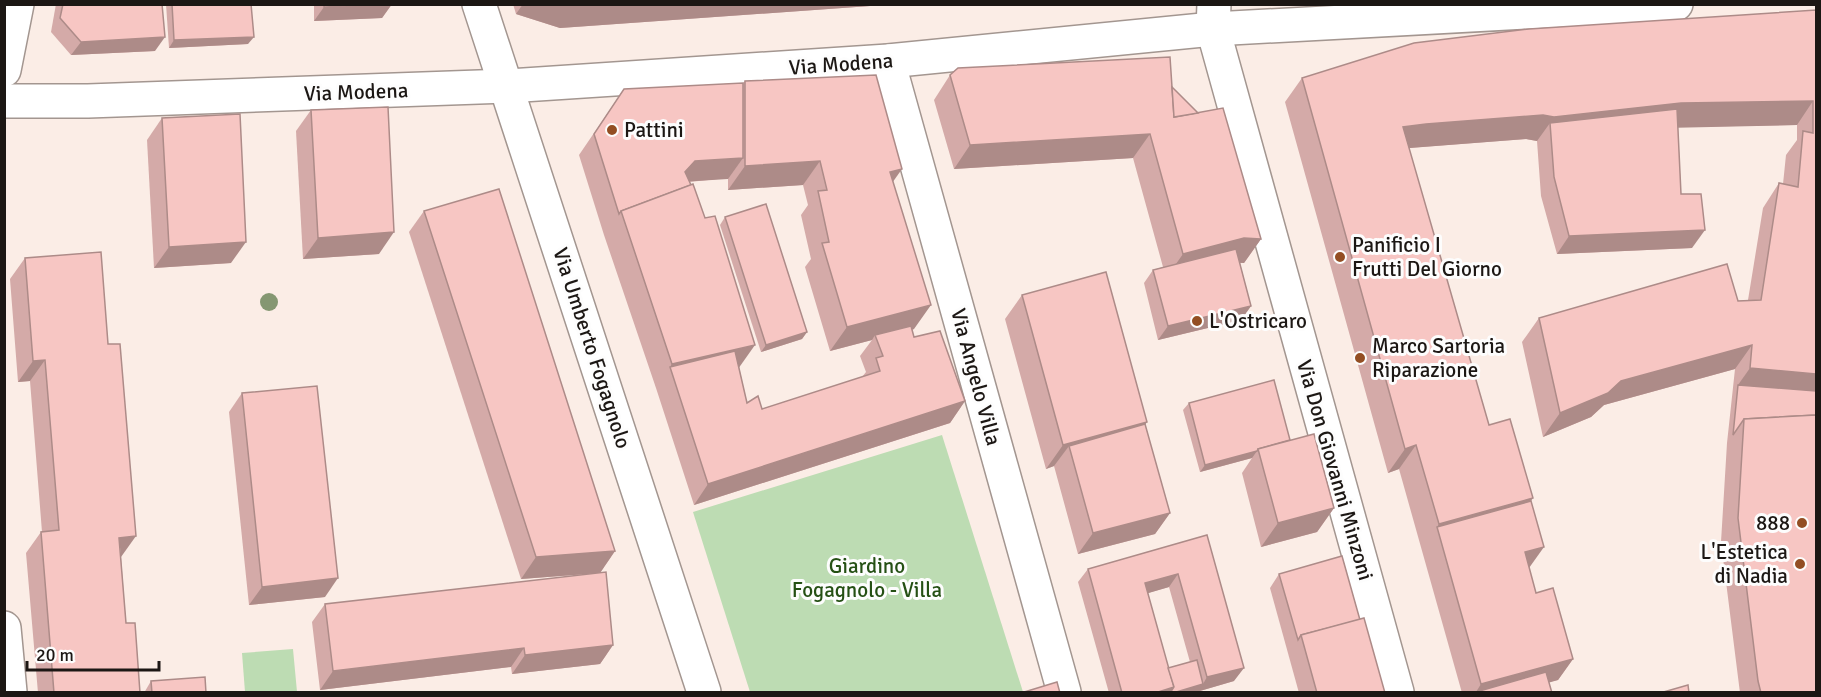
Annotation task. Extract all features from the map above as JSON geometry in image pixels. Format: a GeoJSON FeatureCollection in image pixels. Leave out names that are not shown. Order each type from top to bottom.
{"type":"FeatureCollection","features":[{"type":"Feature","properties":{"kind":"street"},"geometry":{"type":"LineString","coordinates":[[4,70],[17,4]]}},
{"type":"Feature","properties":{"kind":"street","name":"Via Umberto Fogagnolo"},"geometry":{"type":"LineString","coordinates":[[479,4],[704,693]]}},
{"type":"Feature","properties":{"kind":"street","name":"Via Modena"},"geometry":{"type":"LineString","coordinates":[[4,101],[88,101],[507,86],[888,61],[1214,17],[1676,4]]}},
{"type":"Feature","properties":{"kind":"street","name":"Via Don Giovanni Minzoni"},"geometry":{"type":"LineString","coordinates":[[1214,17],[1397,693]]}},
{"type":"Feature","properties":{"kind":"street","name":"Via Angelo Villa"},"geometry":{"type":"LineString","coordinates":[[888,61],[1064,693]]}},
{"type":"Feature","properties":{"kind":"street"},"geometry":{"type":"LineString","coordinates":[[4,628],[10,693]]}},
{"type":"Feature","properties":{"kind":"green space","name":"Giardino Fogagnolo - Villa"},"geometry":{"type":"Polygon","coordinates":[[[942,435],[1023,692],[750,692],[693,512],[942,435]]]}},
{"type":"Feature","properties":{"kind":"green space"},"geometry":{"type":"Polygon","coordinates":[[[293,649],[297,692],[245,692],[242,653],[293,649]]]}},
{"type":"Feature","properties":{"kind":"building"},"geometry":{"type":"Polygon","coordinates":[[[63,4],[162,4],[165,37],[81,42],[60,18],[63,4]]]}},
{"type":"Feature","properties":{"kind":"building"},"geometry":{"type":"Polygon","coordinates":[[[172,4],[251,4],[254,37],[174,40],[172,4]]]}},
{"type":"Feature","properties":{"kind":"building"},"geometry":{"type":"Polygon","coordinates":[[[324,4],[391,4],[324,7],[324,4]]]}},
{"type":"Feature","properties":{"kind":"building"},"geometry":{"type":"Polygon","coordinates":[[[1816,10],[1816,374],[1750,368],[1752,345],[1621,381],[1608,393],[1560,413],[1539,318],[1727,264],[1738,301],[1761,300],[1779,183],[1798,187],[1803,131],[1813,133],[1813,101],[1681,103],[1554,117],[1543,115],[1403,127],[1489,425],[1510,419],[1533,498],[1439,524],[1416,445],[1405,449],[1302,78],[1414,43],[1529,29],[1816,10]]]}},
{"type":"Feature","properties":{"kind":"building"},"geometry":{"type":"Polygon","coordinates":[[[1170,57],[1174,117],[1223,108],[1261,239],[1244,238],[1183,254],[1150,134],[970,145],[950,75],[958,68],[1170,57]]]}},
{"type":"Feature","properties":{"kind":"building"},"geometry":{"type":"Polygon","coordinates":[[[876,75],[902,169],[890,172],[931,305],[847,327],[822,243],[829,242],[818,191],[827,190],[820,161],[745,166],[745,81],[876,75]]]}},
{"type":"Feature","properties":{"kind":"building"},"geometry":{"type":"Polygon","coordinates":[[[743,83],[743,158],[695,161],[685,172],[691,185],[621,211],[619,214],[594,134],[624,89],[743,83]]]}},
{"type":"Feature","properties":{"kind":"building"},"geometry":{"type":"Polygon","coordinates":[[[1172,87],[1198,113],[1174,117],[1172,87]]]}},
{"type":"Feature","properties":{"kind":"building"},"geometry":{"type":"Polygon","coordinates":[[[388,107],[394,232],[318,238],[311,110],[388,107]]]}},
{"type":"Feature","properties":{"kind":"building"},"geometry":{"type":"Polygon","coordinates":[[[1677,109],[1681,194],[1701,194],[1705,230],[1569,236],[1554,177],[1550,123],[1677,109]]]}},
{"type":"Feature","properties":{"kind":"building"},"geometry":{"type":"Polygon","coordinates":[[[240,114],[246,242],[169,247],[162,118],[240,114]]]}},
{"type":"Feature","properties":{"kind":"building"},"geometry":{"type":"Polygon","coordinates":[[[693,184],[705,218],[715,216],[755,345],[672,364],[621,211],[693,184]]]}},
{"type":"Feature","properties":{"kind":"building"},"geometry":{"type":"Polygon","coordinates":[[[499,189],[615,551],[536,557],[424,211],[499,189]]]}},
{"type":"Feature","properties":{"kind":"building"},"geometry":{"type":"Polygon","coordinates":[[[766,204],[807,332],[766,345],[725,217],[766,204]]]}},
{"type":"Feature","properties":{"kind":"building"},"geometry":{"type":"Polygon","coordinates":[[[1236,249],[1251,306],[1168,326],[1153,270],[1236,249]]]}},
{"type":"Feature","properties":{"kind":"building"},"geometry":{"type":"Polygon","coordinates":[[[101,252],[108,344],[120,344],[136,536],[119,538],[126,623],[135,623],[140,693],[54,693],[41,532],[59,530],[45,360],[33,361],[25,258],[101,252]]]}},
{"type":"Feature","properties":{"kind":"building"},"geometry":{"type":"Polygon","coordinates":[[[1106,272],[1147,422],[1063,445],[1022,295],[1106,272]]]}},
{"type":"Feature","properties":{"kind":"building"},"geometry":{"type":"Polygon","coordinates":[[[911,326],[914,337],[940,331],[965,401],[708,484],[670,367],[735,351],[747,403],[758,396],[762,409],[880,371],[876,358],[883,356],[875,335],[911,326]]]}},
{"type":"Feature","properties":{"kind":"building"},"geometry":{"type":"Polygon","coordinates":[[[1274,380],[1290,440],[1205,465],[1189,403],[1274,380]]]}},
{"type":"Feature","properties":{"kind":"building"},"geometry":{"type":"Polygon","coordinates":[[[1738,385],[1816,391],[1816,415],[1744,419],[1733,435],[1738,385]]]}},
{"type":"Feature","properties":{"kind":"building"},"geometry":{"type":"Polygon","coordinates":[[[317,386],[338,578],[262,587],[242,393],[317,386]]]}},
{"type":"Feature","properties":{"kind":"building"},"geometry":{"type":"Polygon","coordinates":[[[1816,415],[1816,693],[1761,693],[1738,518],[1744,419],[1816,415]]]}},
{"type":"Feature","properties":{"kind":"building"},"geometry":{"type":"Polygon","coordinates":[[[1145,424],[1170,513],[1093,533],[1069,446],[1145,424]]]}},
{"type":"Feature","properties":{"kind":"building"},"geometry":{"type":"Polygon","coordinates":[[[1314,434],[1334,508],[1278,523],[1258,449],[1314,434]]]}},
{"type":"Feature","properties":{"kind":"building"},"geometry":{"type":"Polygon","coordinates":[[[1531,501],[1544,547],[1525,552],[1536,593],[1553,588],[1573,659],[1481,684],[1437,527],[1531,501]]]}},
{"type":"Feature","properties":{"kind":"building"},"geometry":{"type":"Polygon","coordinates":[[[1207,535],[1244,668],[1207,677],[1178,574],[1145,583],[1174,687],[1155,693],[1122,693],[1088,569],[1207,535]]]}},
{"type":"Feature","properties":{"kind":"building"},"geometry":{"type":"Polygon","coordinates":[[[1342,556],[1360,620],[1301,635],[1298,640],[1279,574],[1342,556]]]}},
{"type":"Feature","properties":{"kind":"building"},"geometry":{"type":"Polygon","coordinates":[[[606,572],[613,645],[525,655],[524,648],[333,671],[325,604],[606,572]]]}},
{"type":"Feature","properties":{"kind":"building"},"geometry":{"type":"Polygon","coordinates":[[[1364,618],[1385,693],[1317,693],[1301,635],[1364,618]]]}},
{"type":"Feature","properties":{"kind":"building"},"geometry":{"type":"Polygon","coordinates":[[[1197,660],[1203,684],[1170,693],[1174,687],[1168,668],[1197,660]]]}},
{"type":"Feature","properties":{"kind":"building"},"geometry":{"type":"Polygon","coordinates":[[[1546,672],[1552,693],[1476,693],[1476,692],[1546,672]]]}},
{"type":"Feature","properties":{"kind":"building"},"geometry":{"type":"Polygon","coordinates":[[[205,677],[206,693],[152,693],[151,681],[205,677]]]}},
{"type":"Feature","properties":{"kind":"building"},"geometry":{"type":"Polygon","coordinates":[[[1057,682],[1060,693],[1021,693],[1057,682]]]}},
{"type":"Feature","properties":{"kind":"building"},"geometry":{"type":"Polygon","coordinates":[[[1688,685],[1689,693],[1660,693],[1688,685]]]}},
{"type":"Feature","properties":{"kind":"place","name":"Pattini"},"geometry":{"type":"Point","coordinates":[612,130]}},
{"type":"Feature","properties":{"kind":"place","name":"Panificio I Frutti Del Giorno"},"geometry":{"type":"Point","coordinates":[1340,257]}},
{"type":"Feature","properties":{"kind":"place","name":"L'Ostricaro"},"geometry":{"type":"Point","coordinates":[1197,321]}},
{"type":"Feature","properties":{"kind":"place","name":"Marco Sartoria Riparazione"},"geometry":{"type":"Point","coordinates":[1360,358]}},
{"type":"Feature","properties":{"kind":"place","name":"888"},"geometry":{"type":"Point","coordinates":[1802,523]}},
{"type":"Feature","properties":{"kind":"place","name":"L'Estetica di Nadia"},"geometry":{"type":"Point","coordinates":[1800,564]}}]}
